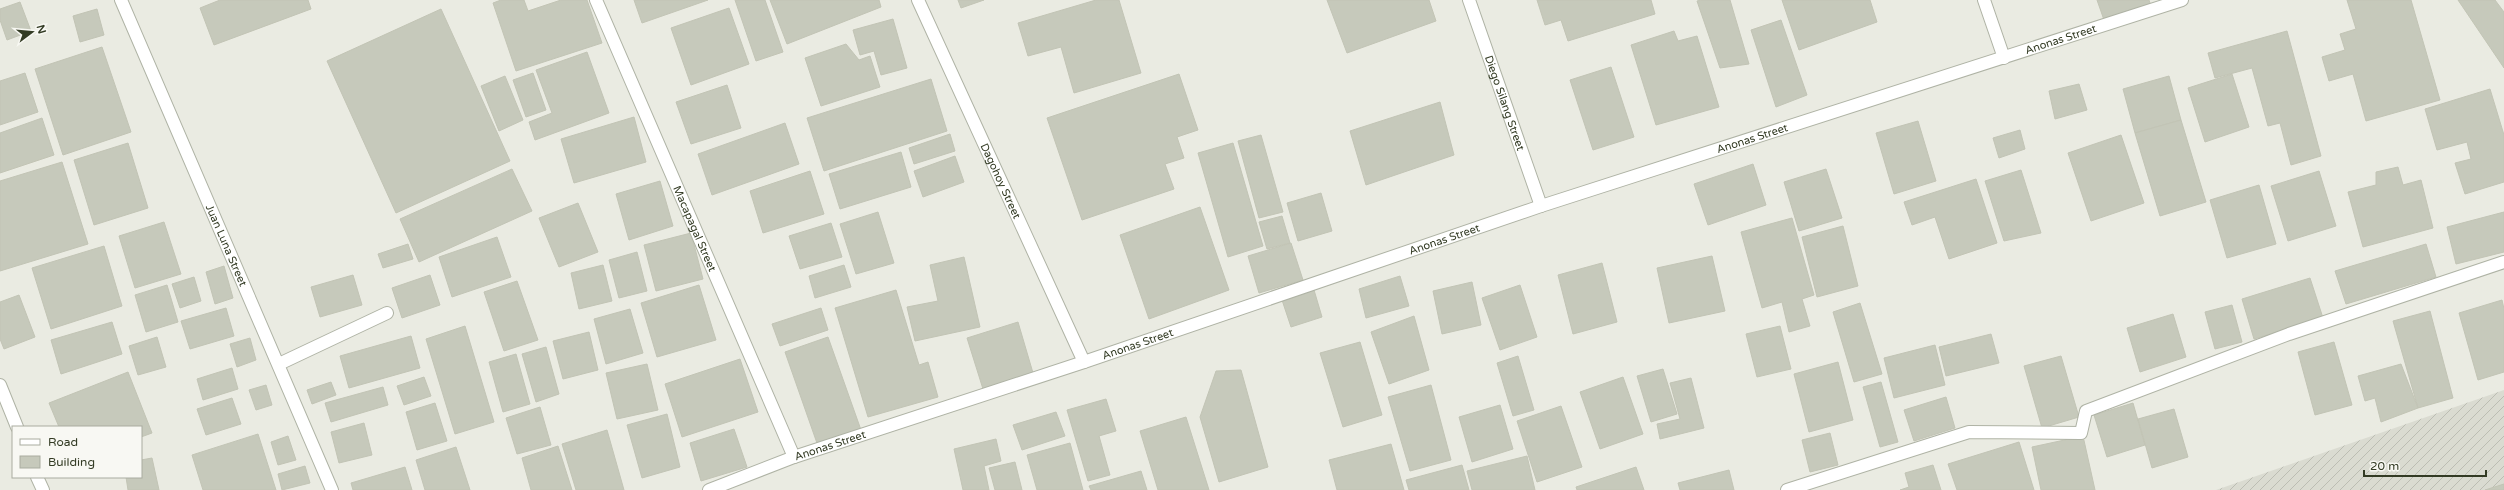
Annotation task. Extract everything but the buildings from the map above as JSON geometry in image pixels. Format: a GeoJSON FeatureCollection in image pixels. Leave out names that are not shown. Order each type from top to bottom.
{"type":"FeatureCollection","features":[{"type":"Feature","properties":{"kind":"street","name":"Juan Luna Street"},"geometry":{"type":"LineString","coordinates":[[121,0],[332,490]]}},
{"type":"Feature","properties":{"kind":"street","name":"Macapagal Street"},"geometry":{"type":"LineString","coordinates":[[596,0],[794,457]]}},
{"type":"Feature","properties":{"kind":"street","name":"Dagohoy Street"},"geometry":{"type":"LineString","coordinates":[[918,0],[1084,362]]}},
{"type":"Feature","properties":{"kind":"street","name":"Diego Silang Street"},"geometry":{"type":"LineString","coordinates":[[1469,0],[1541,206]]}},
{"type":"Feature","properties":{"kind":"street"},"geometry":{"type":"LineString","coordinates":[[1984,0],[2004,58]]}},
{"type":"Feature","properties":{"kind":"street","name":"Anonas Street"},"geometry":{"type":"LineString","coordinates":[[709,490],[794,457],[1084,362],[1541,206],[2182,0]]}},
{"type":"Feature","properties":{"kind":"street"},"geometry":{"type":"LineString","coordinates":[[1787,490],[1970,432],[2081,433],[2086,411],[2289,334],[2504,262]]}},
{"type":"Feature","properties":{"kind":"street"},"geometry":{"type":"LineString","coordinates":[[279,364],[387,313]]}},
{"type":"Feature","properties":{"kind":"street"},"geometry":{"type":"LineString","coordinates":[[0,385],[17,426]]}},
{"type":"Feature","properties":{"kind":"street"},"geometry":{"type":"LineString","coordinates":[[37,478],[43,490]]}},
{"type":"Feature","properties":{"kind":"shaded area"},"geometry":{"type":"Polygon","coordinates":[[[2504,390],[2504,490],[2216,490],[2504,390]]]}}]}
